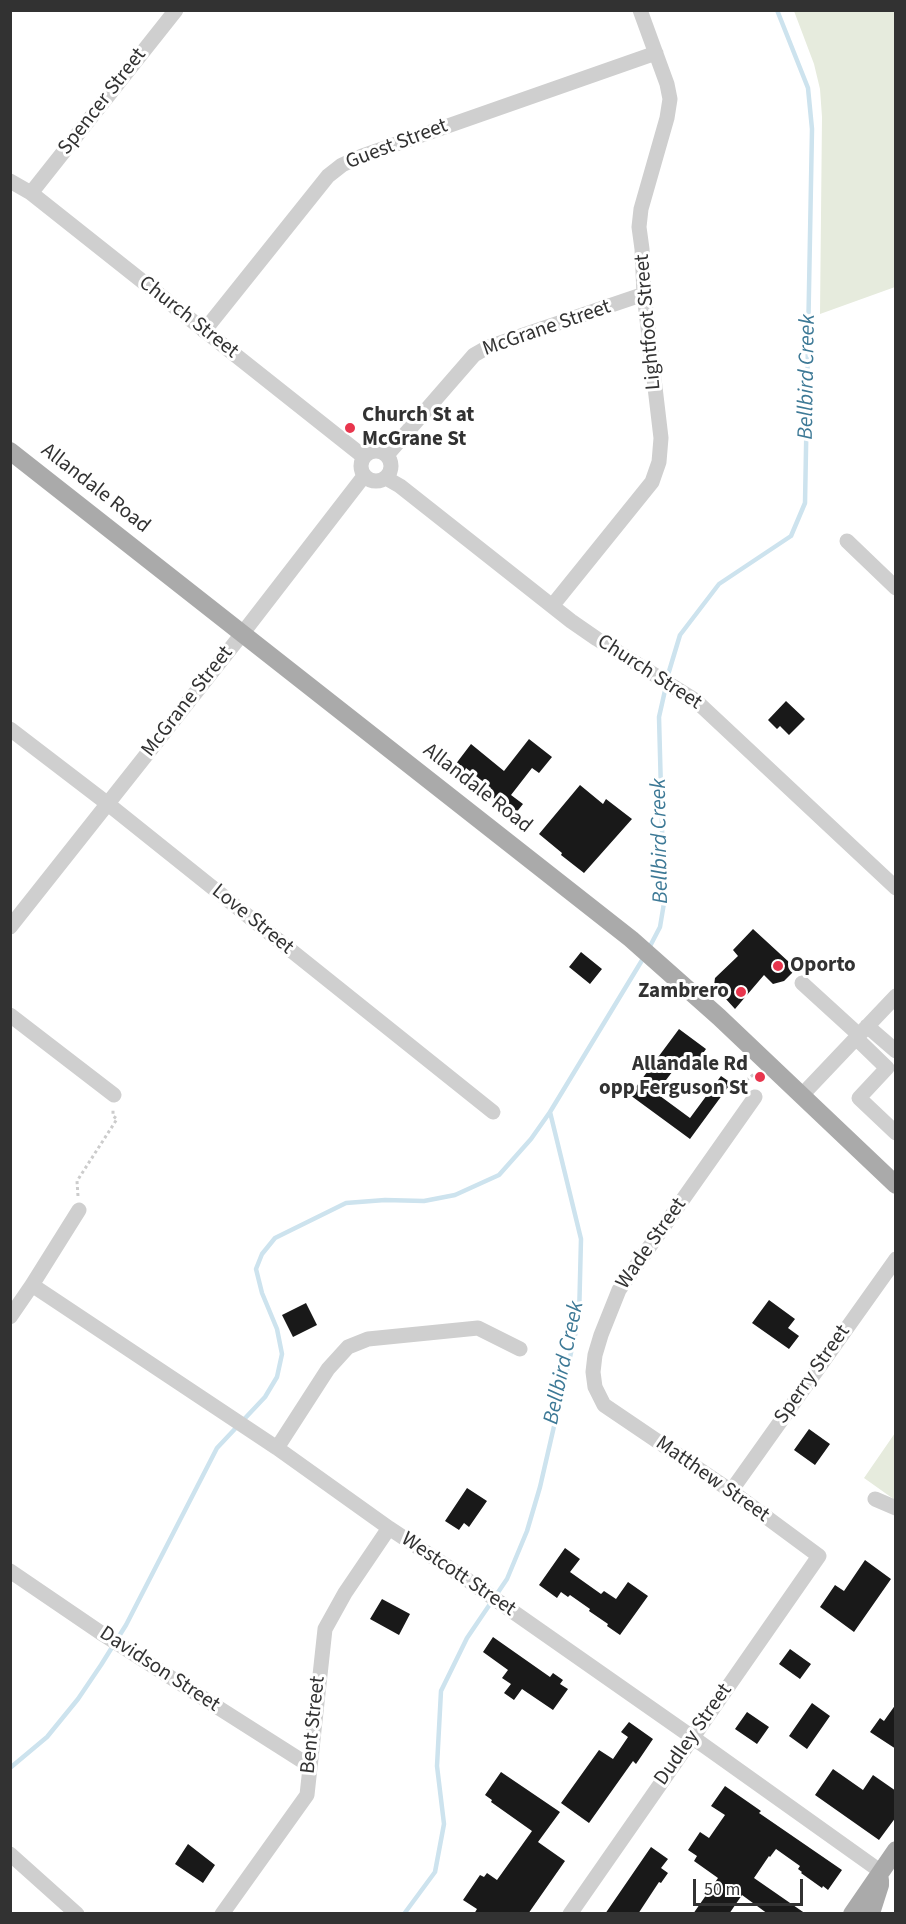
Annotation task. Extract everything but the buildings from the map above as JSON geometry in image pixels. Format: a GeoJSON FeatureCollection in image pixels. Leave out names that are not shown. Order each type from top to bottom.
{"type":"FeatureCollection","features":[{"type":"Feature","properties":{"kind":"main road","name":"Allandale Road"},"geometry":{"type":"LineString","coordinates":[[10,451],[631,939],[667,969],[896,1185]]}},
{"type":"Feature","properties":{"kind":"main road"},"geometry":{"type":"LineString","coordinates":[[870,1912],[880,1885],[890,1871],[896,1850]]}},
{"type":"Feature","properties":{"kind":"main road"},"geometry":{"type":"LineString","coordinates":[[852,1914],[890,1871]]}},
{"type":"Feature","properties":{"kind":"street","name":"Spencer Street"},"geometry":{"type":"LineString","coordinates":[[31,193],[176,10]]}},
{"type":"Feature","properties":{"kind":"street","name":"Lightfoot Street"},"geometry":{"type":"LineString","coordinates":[[552,606],[652,482],[659,462],[661,438],[644,294],[639,227],[670,99],[640,10]]}},
{"type":"Feature","properties":{"kind":"street","name":"Guest Street"},"geometry":{"type":"LineString","coordinates":[[204,331],[327,176],[342,165],[656,53]]}},
{"type":"Feature","properties":{"kind":"street","name":"Church Street"},"geometry":{"type":"LineString","coordinates":[[10,181],[31,193],[364,457]]}},
{"type":"Feature","properties":{"kind":"street","name":"McGrane Street"},"geometry":{"type":"LineString","coordinates":[[387,455],[474,355],[488,347],[644,294]]}},
{"type":"Feature","properties":{"kind":"street"},"geometry":{"type":"LineString","coordinates":[[375,451],[387,455],[392,465],[386,478],[375,481],[364,476],[361,466],[364,457],[375,451]]}},
{"type":"Feature","properties":{"kind":"street","name":"McGrane Street"},"geometry":{"type":"LineString","coordinates":[[10,927],[364,476]]}},
{"type":"Feature","properties":{"kind":"street","name":"Church Street"},"geometry":{"type":"LineString","coordinates":[[386,478],[400,486],[597,639],[681,691],[711,714],[896,888]]}},
{"type":"Feature","properties":{"kind":"street"},"geometry":{"type":"LineString","coordinates":[[847,541],[896,588]]}},
{"type":"Feature","properties":{"kind":"street","name":"Love Street"},"geometry":{"type":"LineString","coordinates":[[10,729],[108,804],[493,1112]]}},
{"type":"Feature","properties":{"kind":"street"},"geometry":{"type":"LineString","coordinates":[[802,984],[861,1033],[891,1063],[859,1098],[896,1133]]}},
{"type":"Feature","properties":{"kind":"street"},"geometry":{"type":"LineString","coordinates":[[802,1095],[896,996]]}},
{"type":"Feature","properties":{"kind":"street"},"geometry":{"type":"LineString","coordinates":[[10,1015],[114,1095]]}},
{"type":"Feature","properties":{"kind":"street"},"geometry":{"type":"LineString","coordinates":[[861,1033],[896,1051]]}},
{"type":"Feature","properties":{"kind":"street","name":"Wade Street"},"geometry":{"type":"LineString","coordinates":[[604,1405],[596,1387],[594,1364],[601,1335],[619,1290],[755,1097]]}},
{"type":"Feature","properties":{"kind":"street"},"geometry":{"type":"LineString","coordinates":[[10,1317],[79,1210]]}},
{"type":"Feature","properties":{"kind":"street","name":"Sperry Street"},"geometry":{"type":"LineString","coordinates":[[731,1491],[896,1259]]}},
{"type":"Feature","properties":{"kind":"street","name":"Westcott Street"},"geometry":{"type":"LineString","coordinates":[[32,1285],[277,1448],[389,1528],[890,1871]]}},
{"type":"Feature","properties":{"kind":"street"},"geometry":{"type":"LineString","coordinates":[[277,1448],[328,1369],[348,1347],[368,1339],[478,1328],[520,1349]]}},
{"type":"Feature","properties":{"kind":"street","name":"Matthew Street"},"geometry":{"type":"LineString","coordinates":[[604,1405],[731,1491],[819,1556]]}},
{"type":"Feature","properties":{"kind":"street"},"geometry":{"type":"LineString","coordinates":[[875,1499],[896,1508]]}},
{"type":"Feature","properties":{"kind":"street","name":"Bent Street"},"geometry":{"type":"LineString","coordinates":[[222,1914],[307,1795],[325,1629],[345,1593],[389,1528]]}},
{"type":"Feature","properties":{"kind":"street","name":"Dudley Street"},"geometry":{"type":"LineString","coordinates":[[570,1914],[819,1556]]}},
{"type":"Feature","properties":{"kind":"street","name":"Davidson Street"},"geometry":{"type":"LineString","coordinates":[[10,1571],[104,1635],[310,1766]]}},
{"type":"Feature","properties":{"kind":"street"},"geometry":{"type":"LineString","coordinates":[[10,1854],[77,1914]]}},
{"type":"Feature","properties":{"kind":"path"},"geometry":{"type":"LineString","coordinates":[[79,1210],[77,1180],[117,1119],[113,1116],[114,1095]]}},
{"type":"Feature","properties":{"kind":"shaded area"},"geometry":{"type":"Polygon","coordinates":[[[794,11],[895,11],[895,287],[820,314],[822,117],[820,89],[814,64],[794,11]]]}},
{"type":"Feature","properties":{"kind":"shaded area"},"geometry":{"type":"Polygon","coordinates":[[[895,1433],[895,1500],[864,1478],[895,1433]]]}},
{"type":"Feature","properties":{"kind":"waterway","name":"Bellbird Creek"},"geometry":{"type":"LineString","coordinates":[[667,678],[680,635],[719,584],[791,536],[805,503],[812,129],[808,88],[777,10]]}},
{"type":"Feature","properties":{"kind":"waterway","name":"Bellbird Creek"},"geometry":{"type":"LineString","coordinates":[[648,950],[660,927],[664,903],[659,717],[666,686]]}},
{"type":"Feature","properties":{"kind":"waterway","name":"Bellbird Creek"},"geometry":{"type":"LineString","coordinates":[[404,1914],[435,1872],[444,1824],[437,1766],[441,1691],[467,1638],[507,1579],[527,1531],[540,1487],[579,1318],[581,1239],[550,1112],[644,957]]}},
{"type":"Feature","properties":{"kind":"waterway"},"geometry":{"type":"LineString","coordinates":[[10,1768],[47,1737],[78,1699],[126,1625],[217,1448],[265,1397],[277,1377],[282,1354],[277,1329],[262,1293],[256,1269],[262,1254],[275,1238],[346,1203],[385,1200],[424,1201],[455,1195],[499,1175],[531,1139],[550,1112]]}},
{"type":"Feature","properties":{"kind":"place","name":"Church St at McGrane St"},"geometry":{"type":"Point","coordinates":[350,428]}},
{"type":"Feature","properties":{"kind":"place","name":"Oporto"},"geometry":{"type":"Point","coordinates":[778,966]}},
{"type":"Feature","properties":{"kind":"place","name":"Zambrero"},"geometry":{"type":"Point","coordinates":[741,992]}},
{"type":"Feature","properties":{"kind":"place","name":"Allandale Rd opp Ferguson St"},"geometry":{"type":"Point","coordinates":[760,1077]}}]}
